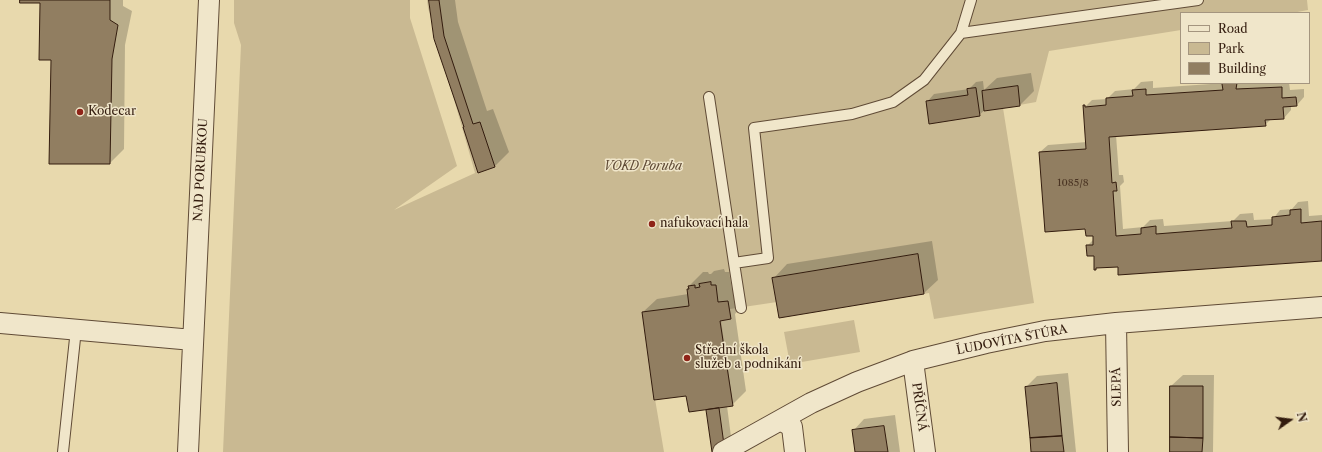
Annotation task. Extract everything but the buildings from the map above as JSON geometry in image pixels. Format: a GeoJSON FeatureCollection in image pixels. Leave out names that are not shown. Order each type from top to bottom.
{"type":"FeatureCollection","features":[{"type":"Feature","properties":{"kind":"street","name":"NAD PORUBKOU"},"geometry":{"type":"LineString","coordinates":[[188,452],[209,0]]}},
{"type":"Feature","properties":{"kind":"street","name":"ĽUDOVÍTA ŠTÚRA"},"geometry":{"type":"LineString","coordinates":[[723,452],[811,403],[857,382],[913,362],[986,343],[1045,331],[1116,323],[1322,307]]}},
{"type":"Feature","properties":{"kind":"street"},"geometry":{"type":"LineString","coordinates":[[0,323],[193,340]]}},
{"type":"Feature","properties":{"kind":"street","name":"SLEPÁ"},"geometry":{"type":"LineString","coordinates":[[1116,323],[1118,452]]}},
{"type":"Feature","properties":{"kind":"street","name":"PŘÍČNÁ"},"geometry":{"type":"LineString","coordinates":[[913,362],[925,452]]}},
{"type":"Feature","properties":{"kind":"street"},"geometry":{"type":"LineString","coordinates":[[781,420],[792,427],[795,452]]}},
{"type":"Feature","properties":{"kind":"lane"},"geometry":{"type":"LineString","coordinates":[[734,263],[768,258],[754,128],[852,114],[893,102],[924,80],[961,33],[971,0]]}},
{"type":"Feature","properties":{"kind":"lane"},"geometry":{"type":"LineString","coordinates":[[961,33],[1198,0]]}},
{"type":"Feature","properties":{"kind":"lane"},"geometry":{"type":"LineString","coordinates":[[709,97],[741,308]]}},
{"type":"Feature","properties":{"kind":"lane"},"geometry":{"type":"LineString","coordinates":[[63,452],[76,329]]}},
{"type":"Feature","properties":{"kind":"green space","name":"VOKD Poruba"},"geometry":{"type":"Polygon","coordinates":[[[234,0],[410,0],[410,18],[457,166],[394,210],[475,173],[427,0],[1307,0],[1308,10],[1297,12],[1180,12],[1180,30],[1049,51],[1036,102],[1003,108],[1034,303],[934,319],[929,293],[780,317],[777,302],[730,309],[731,318],[721,320],[733,405],[689,411],[686,394],[655,399],[664,452],[223,452],[241,45],[234,23],[234,0]]]}},
{"type":"Feature","properties":{"kind":"green space"},"geometry":{"type":"Polygon","coordinates":[[[854,320],[860,352],[790,364],[784,332],[854,320]]]}},
{"type":"Feature","properties":{"kind":"place","name":"Kodecar"},"geometry":{"type":"Point","coordinates":[80,112]}},
{"type":"Feature","properties":{"kind":"place","name":"nafukovací hala"},"geometry":{"type":"Point","coordinates":[652,224]}},
{"type":"Feature","properties":{"kind":"place","name":"Střední škola služeb a podnikání"},"geometry":{"type":"Point","coordinates":[687,358]}}]}
